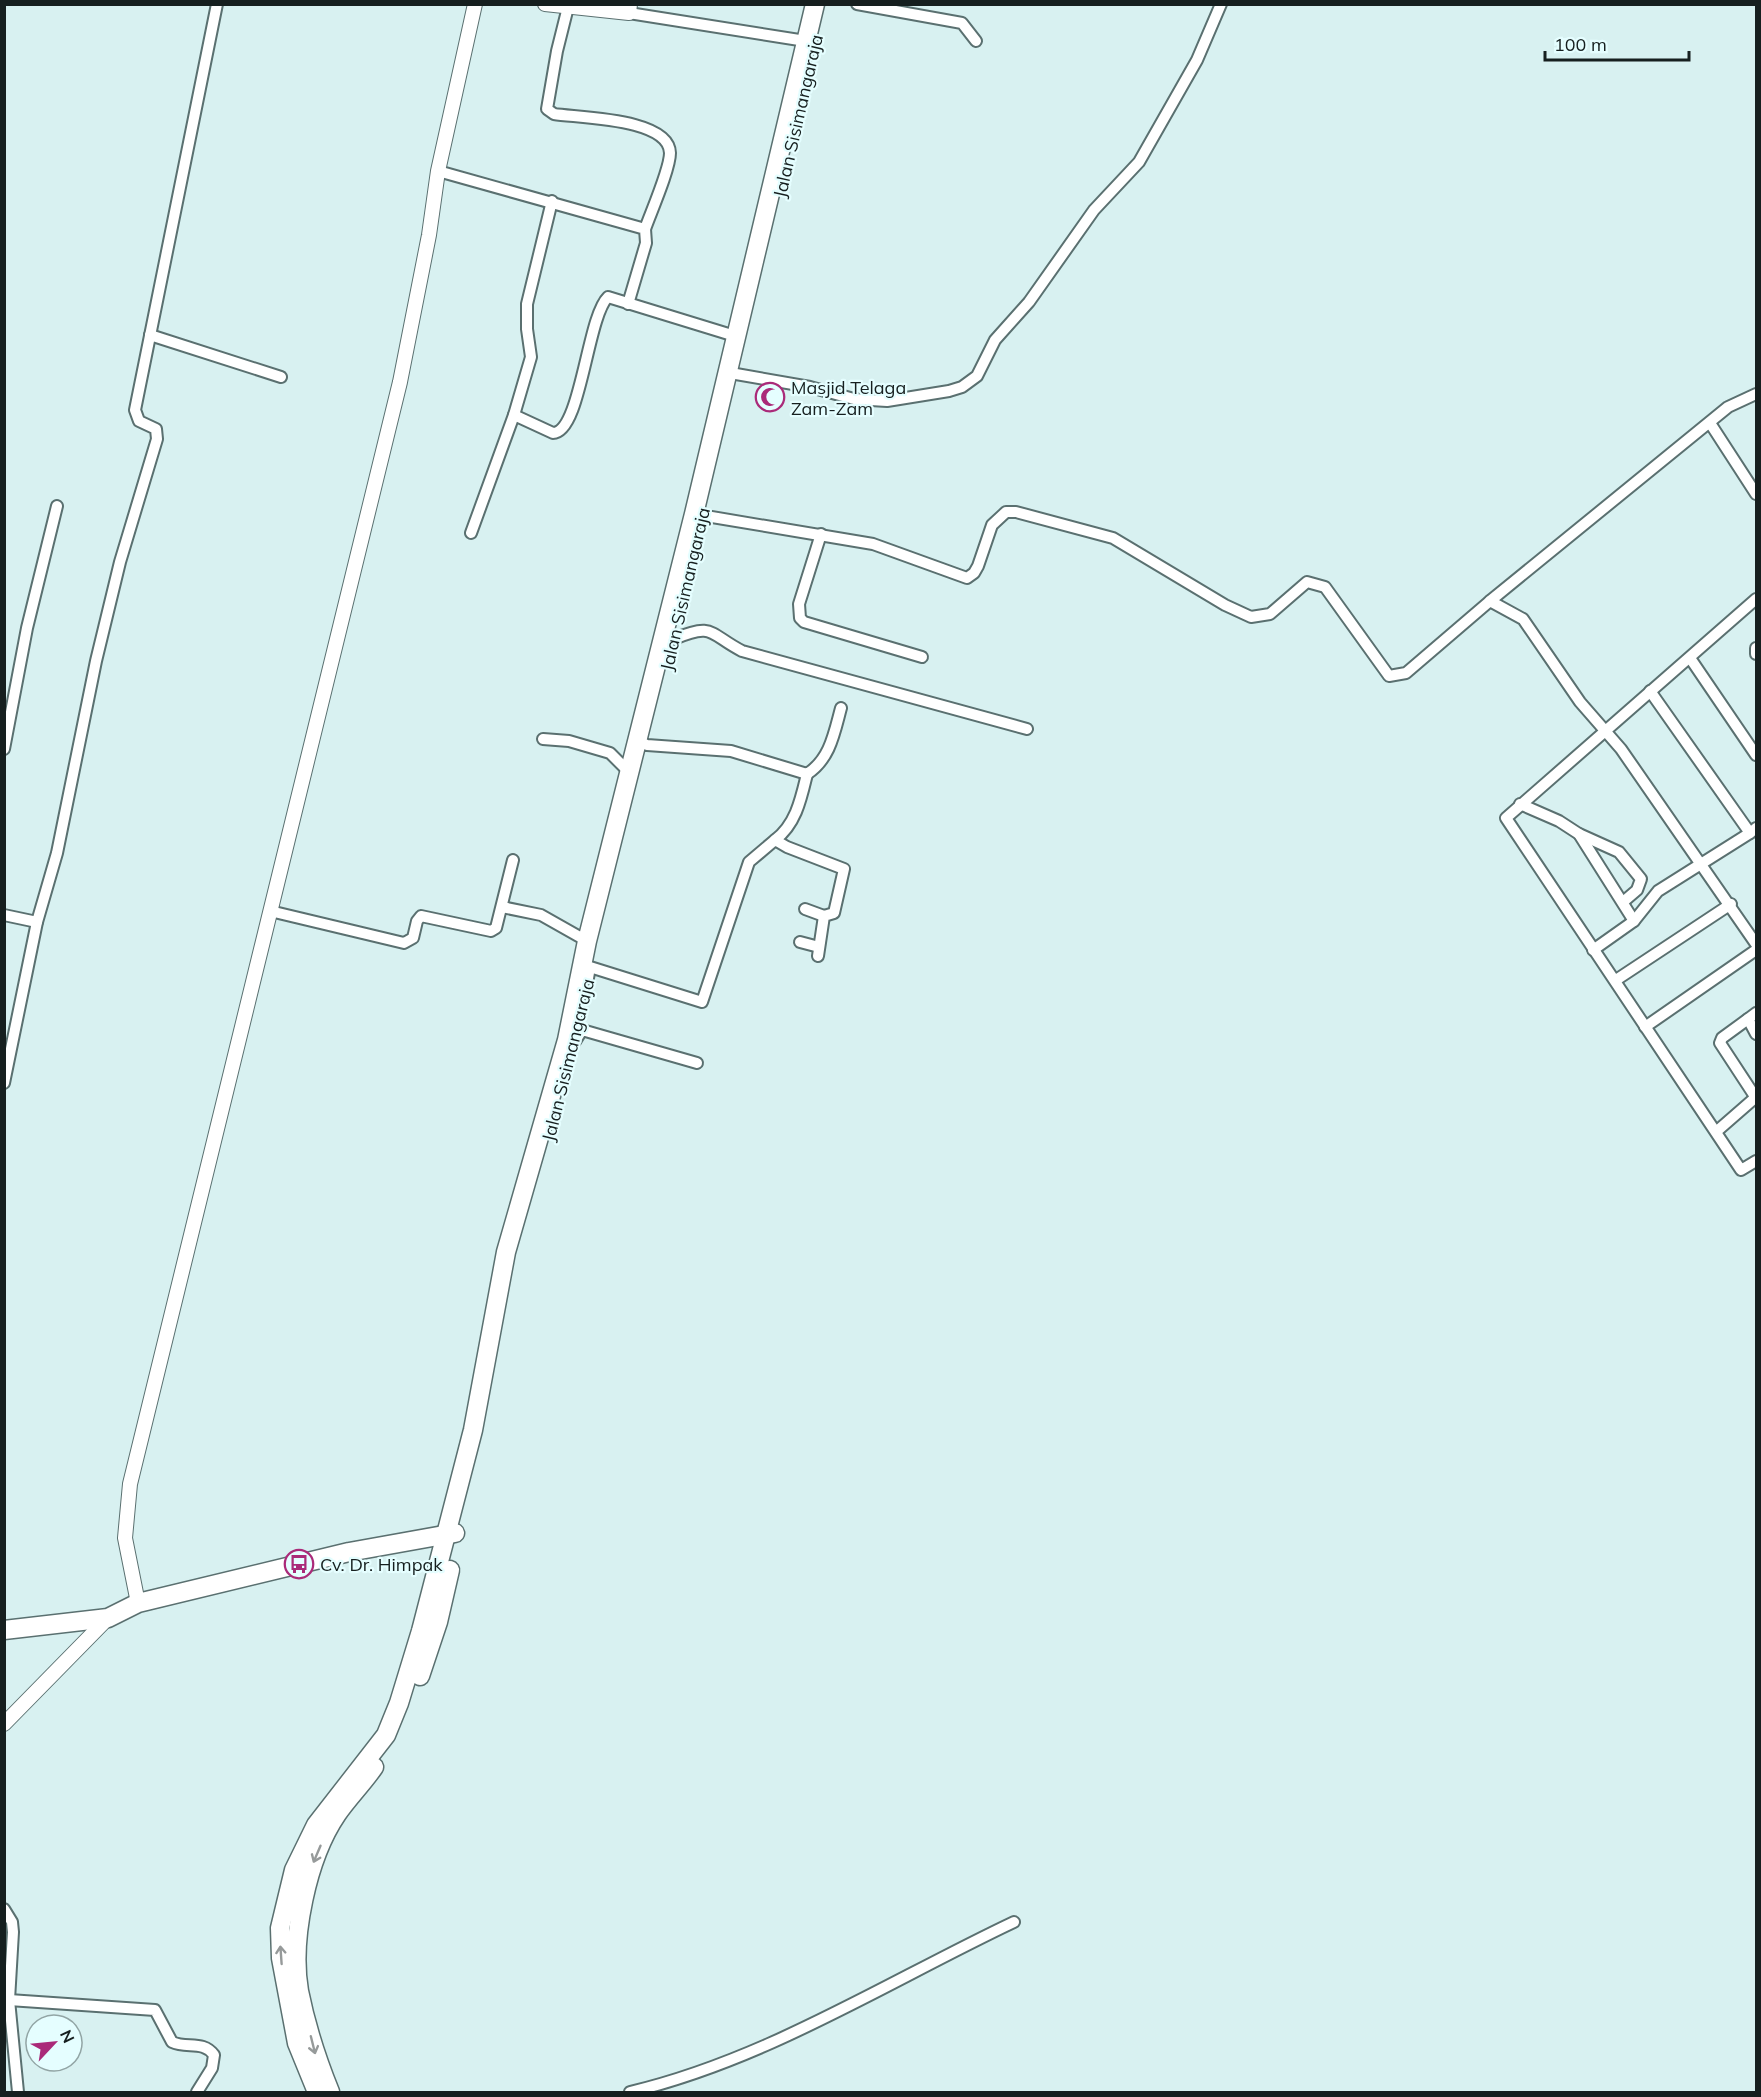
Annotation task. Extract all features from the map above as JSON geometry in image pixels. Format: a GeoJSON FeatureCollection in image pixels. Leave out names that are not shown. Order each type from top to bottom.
{"type":"FeatureCollection","features":[{"type":"Feature","properties":{"kind":"highway","name":"Jalan Sisimangaraja"},"geometry":{"type":"LineString","coordinates":[[330,2092],[317,2060],[299,1990],[298,1929],[305,1896],[315,1858],[337,1814],[356,1793],[388,1747],[416,1690],[438,1622],[450,1530],[484,1400],[511,1254],[570,1041],[732,383],[810,42],[815,4]]}},
{"type":"Feature","properties":{"kind":"highway","name":"Jalan Sisimangaraja"},"geometry":{"type":"LineString","coordinates":[[732,383],[735,336],[810,42],[824,4]]}},
{"type":"Feature","properties":{"kind":"highway","name":"Jalan Sisimangaraja"},"geometry":{"type":"LineString","coordinates":[[584,980],[587,941],[630,773],[642,743]]}},
{"type":"Feature","properties":{"kind":"highway"},"geometry":{"type":"LineString","coordinates":[[4,1630],[108,1618],[138,1603],[450,1530],[409,1674],[386,1735],[316,1825],[294,1870],[280,1928],[281,1958],[297,2043],[317,2092]]}},
{"type":"Feature","properties":{"kind":"street"},"geometry":{"type":"LineString","coordinates":[[4,1083],[38,922],[57,853],[96,660],[120,562],[157,439],[156,429],[139,421],[135,414],[217,4]]}},
{"type":"Feature","properties":{"kind":"street"},"geometry":{"type":"LineString","coordinates":[[138,1603],[124,1538],[130,1484],[400,382],[429,235],[438,171],[475,4]]}},
{"type":"Feature","properties":{"kind":"street"},"geometry":{"type":"LineString","coordinates":[[545,4],[629,9],[810,42]]}},
{"type":"Feature","properties":{"kind":"street"},"geometry":{"type":"LineString","coordinates":[[857,4],[962,23],[976,41]]}},
{"type":"Feature","properties":{"kind":"street"},"geometry":{"type":"LineString","coordinates":[[732,383],[810,387],[855,399],[887,401],[948,391],[962,387],[977,376],[995,340],[1029,302],[1094,210],[1139,162],[1197,60],[1221,4]]}},
{"type":"Feature","properties":{"kind":"street"},"geometry":{"type":"LineString","coordinates":[[568,7],[557,51],[547,109],[554,114],[644,126],[659,133],[665,140],[670,156],[645,229],[646,243],[628,304]]}},
{"type":"Feature","properties":{"kind":"street"},"geometry":{"type":"LineString","coordinates":[[438,171],[552,201],[645,229]]}},
{"type":"Feature","properties":{"kind":"street"},"geometry":{"type":"LineString","coordinates":[[471,533],[514,415],[531,357],[527,329],[527,304],[552,201]]}},
{"type":"Feature","properties":{"kind":"street"},"geometry":{"type":"LineString","coordinates":[[514,415],[553,433],[562,431],[582,378],[591,339],[605,300],[611,297],[735,336]]}},
{"type":"Feature","properties":{"kind":"street"},"geometry":{"type":"LineString","coordinates":[[150,335],[281,377]]}},
{"type":"Feature","properties":{"kind":"street"},"geometry":{"type":"LineString","coordinates":[[698,514],[873,544],[967,578],[978,566],[992,525],[1006,512],[1016,512],[1113,538],[1225,605],[1251,617],[1270,614],[1307,582],[1318,583],[1332,597],[1389,676],[1406,673],[1490,601],[1728,407],[1756,394]]}},
{"type":"Feature","properties":{"kind":"street"},"geometry":{"type":"LineString","coordinates":[[1710,423],[1756,494]]}},
{"type":"Feature","properties":{"kind":"street"},"geometry":{"type":"LineString","coordinates":[[4,749],[27,628],[57,506]]}},
{"type":"Feature","properties":{"kind":"street"},"geometry":{"type":"LineString","coordinates":[[821,534],[799,604],[800,618],[804,622],[922,657]]}},
{"type":"Feature","properties":{"kind":"street"},"geometry":{"type":"LineString","coordinates":[[1756,599],[1506,818],[1741,1170],[1756,1161]]}},
{"type":"Feature","properties":{"kind":"street"},"geometry":{"type":"LineString","coordinates":[[1490,601],[1523,619],[1556,670],[1606,731],[1704,865],[1756,944]]}},
{"type":"Feature","properties":{"kind":"street"},"geometry":{"type":"LineString","coordinates":[[669,637],[697,629],[711,632],[742,651],[1028,729]]}},
{"type":"Feature","properties":{"kind":"street"},"geometry":{"type":"LineString","coordinates":[[1756,648],[1756,654]]}},
{"type":"Feature","properties":{"kind":"street"},"geometry":{"type":"LineString","coordinates":[[1690,658],[1756,755]]}},
{"type":"Feature","properties":{"kind":"street"},"geometry":{"type":"LineString","coordinates":[[1593,950],[1635,921],[1658,891],[1704,865],[1753,831],[1650,691]]}},
{"type":"Feature","properties":{"kind":"street"},"geometry":{"type":"LineString","coordinates":[[584,980],[590,967],[702,1002],[749,862],[786,831],[796,812],[807,774],[821,765],[832,740],[841,708]]}},
{"type":"Feature","properties":{"kind":"street"},"geometry":{"type":"LineString","coordinates":[[543,739],[569,741],[610,753],[630,773]]}},
{"type":"Feature","properties":{"kind":"street"},"geometry":{"type":"LineString","coordinates":[[642,743],[731,751],[807,774]]}},
{"type":"Feature","properties":{"kind":"street"},"geometry":{"type":"LineString","coordinates":[[1520,804],[1619,852],[1641,879],[1637,890],[1623,902]]}},
{"type":"Feature","properties":{"kind":"street"},"geometry":{"type":"LineString","coordinates":[[1579,834],[1635,921]]}},
{"type":"Feature","properties":{"kind":"street"},"geometry":{"type":"LineString","coordinates":[[776,840],[787,847],[842,867],[834,913],[824,916],[805,909]]}},
{"type":"Feature","properties":{"kind":"street"},"geometry":{"type":"LineString","coordinates":[[270,911],[404,943],[411,941],[419,917],[425,915],[494,930],[513,860]]}},
{"type":"Feature","properties":{"kind":"street"},"geometry":{"type":"LineString","coordinates":[[1616,980],[1731,904]]}},
{"type":"Feature","properties":{"kind":"street"},"geometry":{"type":"LineString","coordinates":[[502,907],[541,915],[587,941]]}},
{"type":"Feature","properties":{"kind":"street"},"geometry":{"type":"LineString","coordinates":[[4,915],[38,922]]}},
{"type":"Feature","properties":{"kind":"street"},"geometry":{"type":"LineString","coordinates":[[800,942],[819,951],[824,916]]}},
{"type":"Feature","properties":{"kind":"street"},"geometry":{"type":"LineString","coordinates":[[1645,1027],[1756,950]]}},
{"type":"Feature","properties":{"kind":"street"},"geometry":{"type":"LineString","coordinates":[[1717,1131],[1756,1098],[1720,1043],[1722,1038],[1752,1016],[1756,1034]]}},
{"type":"Feature","properties":{"kind":"street"},"geometry":{"type":"LineString","coordinates":[[570,1041],[582,1030],[697,1063]]}},
{"type":"Feature","properties":{"kind":"street"},"geometry":{"type":"LineString","coordinates":[[4,1724],[108,1618]]}},
{"type":"Feature","properties":{"kind":"street"},"geometry":{"type":"LineString","coordinates":[[4,1909],[12,1922],[13,1932],[9,2000],[18,2092]]}},
{"type":"Feature","properties":{"kind":"street"},"geometry":{"type":"LineString","coordinates":[[630,2092],[667,2084],[766,2045],[1014,1922]]}},
{"type":"Feature","properties":{"kind":"street"},"geometry":{"type":"LineString","coordinates":[[9,2000],[154,2010],[172,2042],[185,2047],[201,2045],[209,2048],[214,2055],[212,2068],[197,2092]]}},
{"type":"Feature","properties":{"kind":"place","name":"Masjid Telaga Zam-Zam"},"geometry":{"type":"Point","coordinates":[770,397]}},
{"type":"Feature","properties":{"kind":"place","name":"Cv. Dr. Himpak"},"geometry":{"type":"Point","coordinates":[299,1564]}}]}
